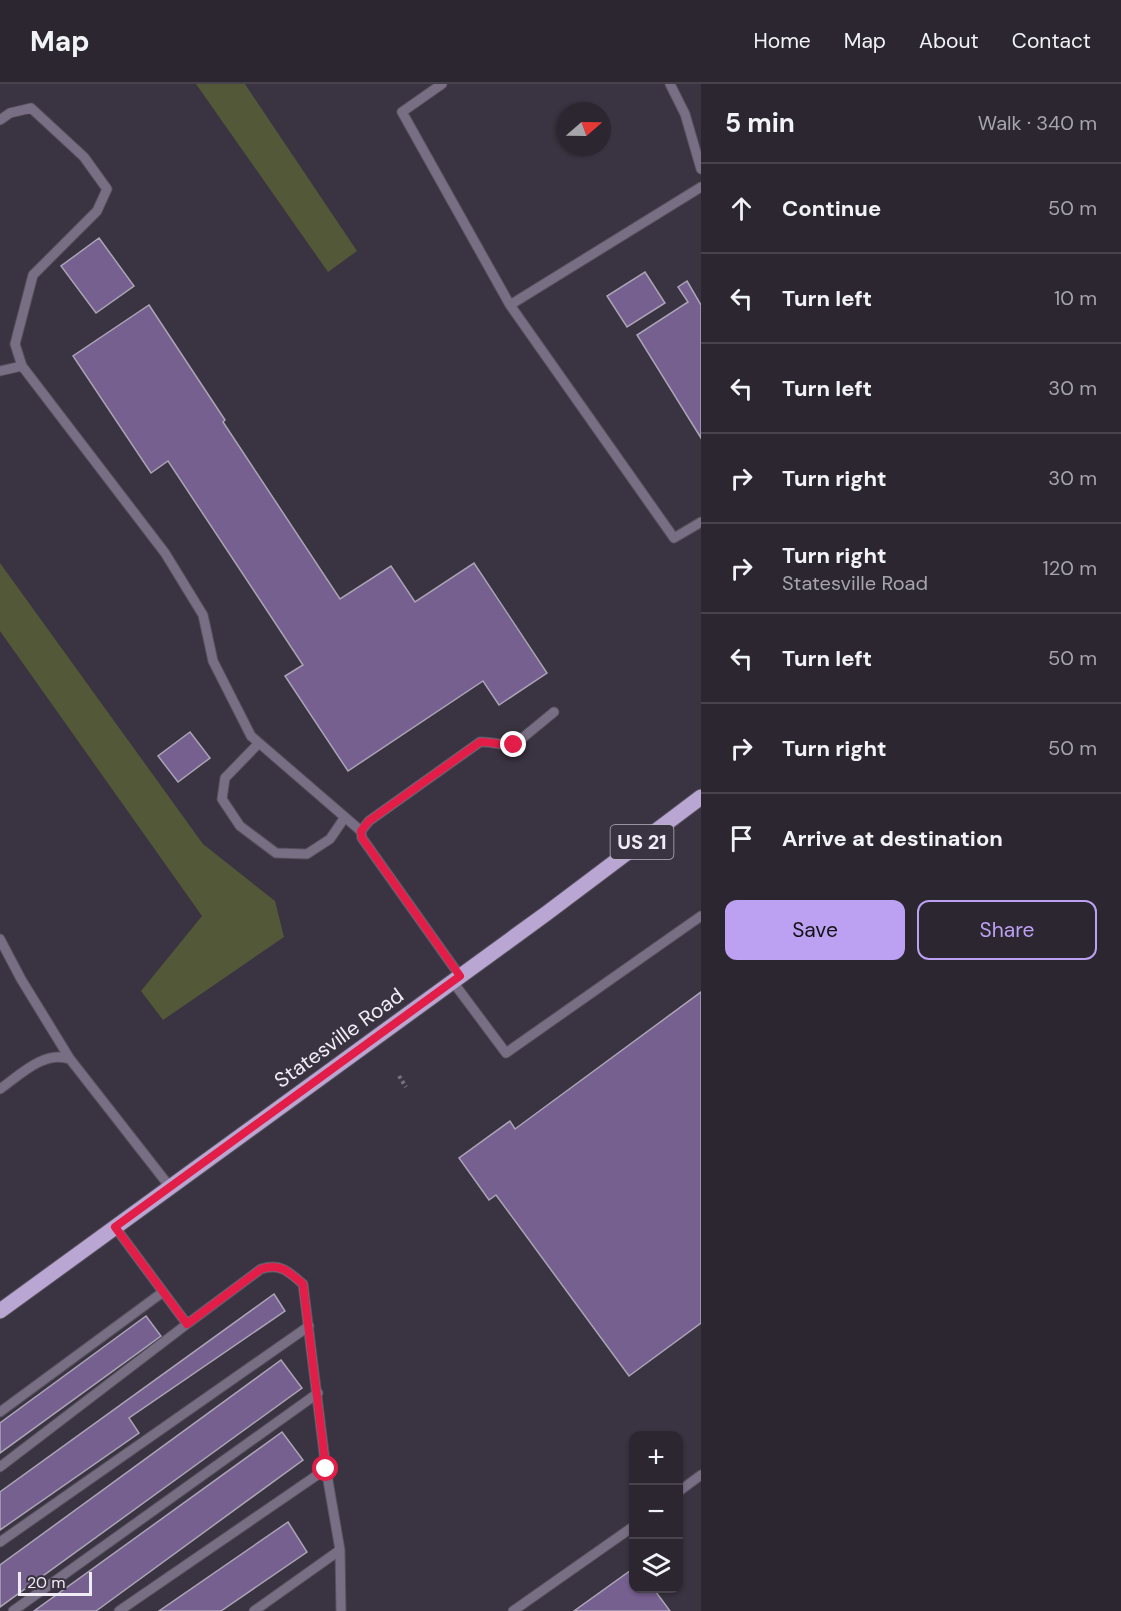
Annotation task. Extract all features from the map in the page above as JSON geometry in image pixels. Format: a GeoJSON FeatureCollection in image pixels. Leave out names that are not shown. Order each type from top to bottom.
{"type":"FeatureCollection","features":[{"type":"Feature","properties":{"kind":"main road","name":"Statesville Road"},"geometry":{"type":"LineString","coordinates":[[0,1311],[456,979],[701,797]]}},
{"type":"Feature","properties":{"kind":"lane"},"geometry":{"type":"LineString","coordinates":[[442,84],[402,111],[510,305],[674,538],[701,522]]}},
{"type":"Feature","properties":{"kind":"lane"},"geometry":{"type":"LineString","coordinates":[[669,84],[685,114],[701,169]]}},
{"type":"Feature","properties":{"kind":"lane"},"geometry":{"type":"LineString","coordinates":[[0,120],[10,113],[31,108],[84,157],[107,189],[98,211],[33,275],[15,344],[22,366],[165,553],[203,615],[213,661],[251,736],[361,831],[362,838],[506,1053],[701,916]]}},
{"type":"Feature","properties":{"kind":"lane"},"geometry":{"type":"LineString","coordinates":[[510,305],[701,187]]}},
{"type":"Feature","properties":{"kind":"lane"},"geometry":{"type":"LineString","coordinates":[[0,371],[22,366]]}},
{"type":"Feature","properties":{"kind":"lane"},"geometry":{"type":"LineString","coordinates":[[361,831],[369,821],[480,742],[514,745],[554,712]]}},
{"type":"Feature","properties":{"kind":"lane"},"geometry":{"type":"LineString","coordinates":[[259,743],[225,778],[222,798],[240,826],[276,853],[307,854],[330,838],[345,817]]}},
{"type":"Feature","properties":{"kind":"lane"},"geometry":{"type":"LineString","coordinates":[[0,939],[21,980],[70,1059],[170,1187]]}},
{"type":"Feature","properties":{"kind":"lane"},"geometry":{"type":"LineString","coordinates":[[0,1089],[44,1059],[61,1055],[70,1059]]}},
{"type":"Feature","properties":{"kind":"lane"},"geometry":{"type":"LineString","coordinates":[[115,1227],[187,1324]]}},
{"type":"Feature","properties":{"kind":"lane"},"geometry":{"type":"LineString","coordinates":[[0,1467],[261,1269],[273,1265],[289,1272],[303,1284],[326,1469],[340,1550],[341,1611]]}},
{"type":"Feature","properties":{"kind":"lane"},"geometry":{"type":"LineString","coordinates":[[0,1412],[163,1292]]}},
{"type":"Feature","properties":{"kind":"lane"},"geometry":{"type":"LineString","coordinates":[[0,1542],[309,1326]]}},
{"type":"Feature","properties":{"kind":"lane"},"geometry":{"type":"LineString","coordinates":[[13,1611],[318,1393]]}},
{"type":"Feature","properties":{"kind":"lane"},"geometry":{"type":"LineString","coordinates":[[119,1611],[326,1469]]}},
{"type":"Feature","properties":{"kind":"lane"},"geometry":{"type":"LineString","coordinates":[[683,1488],[701,1475]]}},
{"type":"Feature","properties":{"kind":"lane"},"geometry":{"type":"LineString","coordinates":[[513,1611],[629,1529]]}},
{"type":"Feature","properties":{"kind":"lane"},"geometry":{"type":"LineString","coordinates":[[254,1611],[340,1550]]}},
{"type":"Feature","properties":{"kind":"path"},"geometry":{"type":"LineString","coordinates":[[399,1076],[406,1087]]}},
{"type":"Feature","properties":{"kind":"green space"},"geometry":{"type":"Polygon","coordinates":[[[196,84],[245,84],[357,251],[328,272],[196,84]]]}},
{"type":"Feature","properties":{"kind":"green space"},"geometry":{"type":"Polygon","coordinates":[[[0,563],[203,844],[275,901],[284,937],[163,1020],[141,991],[202,916],[0,631],[0,563]]]}},
{"type":"Feature","properties":{"kind":"building"},"geometry":{"type":"Polygon","coordinates":[[[99,238],[134,286],[96,313],[61,266],[99,238]]]}},
{"type":"Feature","properties":{"kind":"building"},"geometry":{"type":"Polygon","coordinates":[[[645,272],[665,303],[627,327],[607,296],[645,272]]]}},
{"type":"Feature","properties":{"kind":"building"},"geometry":{"type":"Polygon","coordinates":[[[687,281],[701,305],[701,438],[637,335],[688,302],[678,287],[687,281]]]}},
{"type":"Feature","properties":{"kind":"building"},"geometry":{"type":"Polygon","coordinates":[[[149,305],[340,599],[391,566],[415,602],[474,563],[547,673],[499,705],[483,681],[348,771],[285,676],[303,665],[168,461],[151,473],[73,356],[149,305]]]}},
{"type":"Feature","properties":{"kind":"building"},"geometry":{"type":"Polygon","coordinates":[[[190,732],[210,758],[178,782],[158,756],[190,732]]]}},
{"type":"Feature","properties":{"kind":"building"},"geometry":{"type":"Polygon","coordinates":[[[701,992],[701,1323],[629,1376],[496,1195],[489,1200],[459,1158],[510,1121],[515,1129],[701,992]]]}},
{"type":"Feature","properties":{"kind":"building"},"geometry":{"type":"Polygon","coordinates":[[[274,1294],[285,1311],[129,1418],[139,1433],[0,1530],[0,1492],[274,1294]]]}},
{"type":"Feature","properties":{"kind":"building"},"geometry":{"type":"Polygon","coordinates":[[[146,1316],[161,1336],[0,1453],[0,1423],[146,1316]]]}},
{"type":"Feature","properties":{"kind":"building"},"geometry":{"type":"Polygon","coordinates":[[[281,1360],[302,1388],[0,1607],[0,1565],[281,1360]]]}},
{"type":"Feature","properties":{"kind":"building"},"geometry":{"type":"Polygon","coordinates":[[[282,1432],[303,1460],[96,1611],[34,1611],[282,1432]]]}},
{"type":"Feature","properties":{"kind":"building"},"geometry":{"type":"Polygon","coordinates":[[[288,1522],[307,1552],[221,1611],[159,1611],[288,1522]]]}},
{"type":"Feature","properties":{"kind":"building"},"geometry":{"type":"Polygon","coordinates":[[[629,1572],[629,1593],[657,1593],[670,1611],[574,1611],[629,1572]]]}},
{"type":"Feature","properties":{"kind":"route"},"geometry":{"type":"LineString","coordinates":[[326,1469],[303,1284],[289,1272],[273,1265],[261,1269],[187,1324],[115,1227],[460,976],[362,838],[361,831],[369,821],[480,742],[514,745]]}}]}
